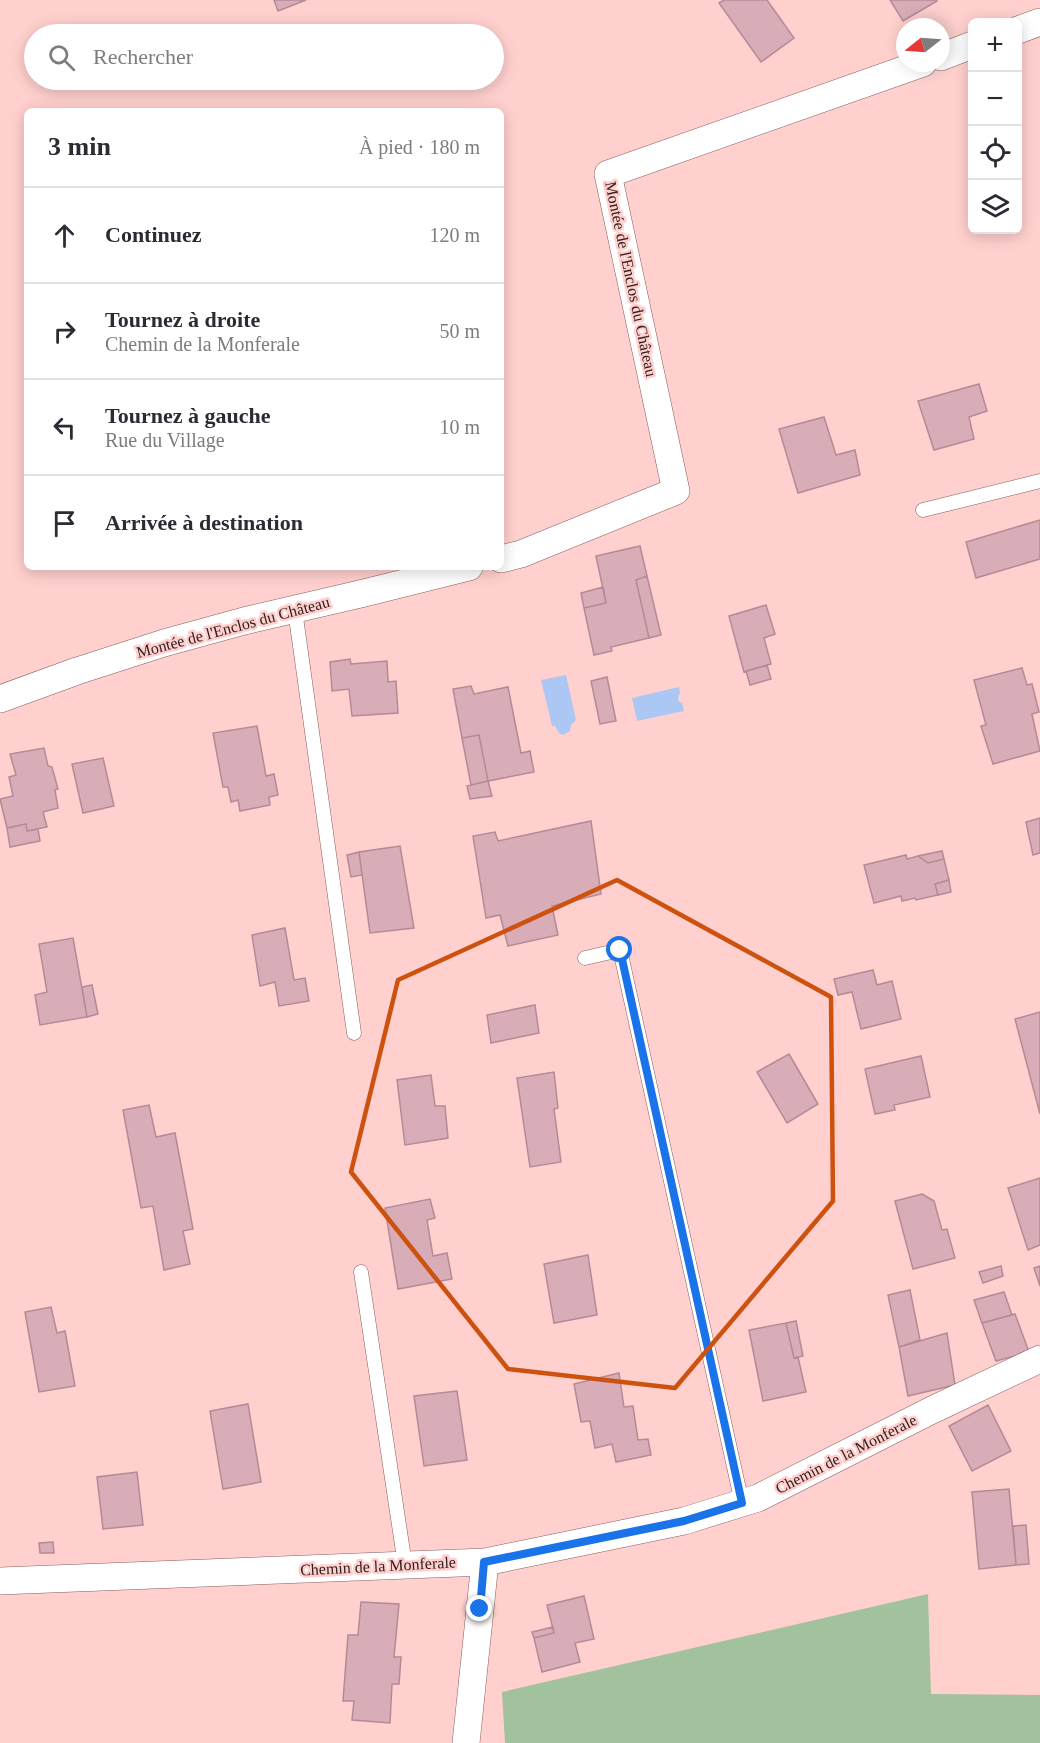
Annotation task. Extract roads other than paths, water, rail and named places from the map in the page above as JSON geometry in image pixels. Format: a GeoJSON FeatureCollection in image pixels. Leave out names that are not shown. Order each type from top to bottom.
{"type":"FeatureCollection","features":[{"type":"Feature","properties":{"kind":"street"},"geometry":{"type":"LineString","coordinates":[[1022,28],[1040,22]]}},
{"type":"Feature","properties":{"kind":"street"},"geometry":{"type":"LineString","coordinates":[[950,54],[968,47]]}},
{"type":"Feature","properties":{"kind":"street","name":"Montée de l'Enclos du Château"},"geometry":{"type":"LineString","coordinates":[[504,558],[521,554],[676,491],[608,174],[897,72]]}},
{"type":"Feature","properties":{"kind":"street","name":"Montée de l'Enclos du Château"},"geometry":{"type":"LineString","coordinates":[[0,699],[77,670],[164,643],[244,621],[457,570]]}},
{"type":"Feature","properties":{"kind":"street","name":"Chemin de la Monferale"},"geometry":{"type":"LineString","coordinates":[[0,1581],[484,1562],[684,1521],[758,1498],[932,1410],[1040,1359]]}},
{"type":"Feature","properties":{"kind":"street"},"geometry":{"type":"LineString","coordinates":[[466,1743],[484,1562]]}},
{"type":"Feature","properties":{"kind":"lane"},"geometry":{"type":"LineString","coordinates":[[923,510],[1040,480]]}},
{"type":"Feature","properties":{"kind":"lane"},"geometry":{"type":"LineString","coordinates":[[295,610],[354,1033]]}},
{"type":"Feature","properties":{"kind":"lane"},"geometry":{"type":"LineString","coordinates":[[585,958],[620,950],[742,1503]]}},
{"type":"Feature","properties":{"kind":"lane"},"geometry":{"type":"LineString","coordinates":[[361,1272],[405,1565]]}},
{"type":"Feature","properties":{"kind":"water"},"geometry":{"type":"Polygon","coordinates":[[[566,675],[576,720],[571,725],[570,731],[563,735],[555,726],[552,726],[541,680],[566,675]]]}},
{"type":"Feature","properties":{"kind":"water"},"geometry":{"type":"Polygon","coordinates":[[[679,687],[679,702],[682,703],[684,711],[637,721],[632,698],[679,687]]]}}]}
